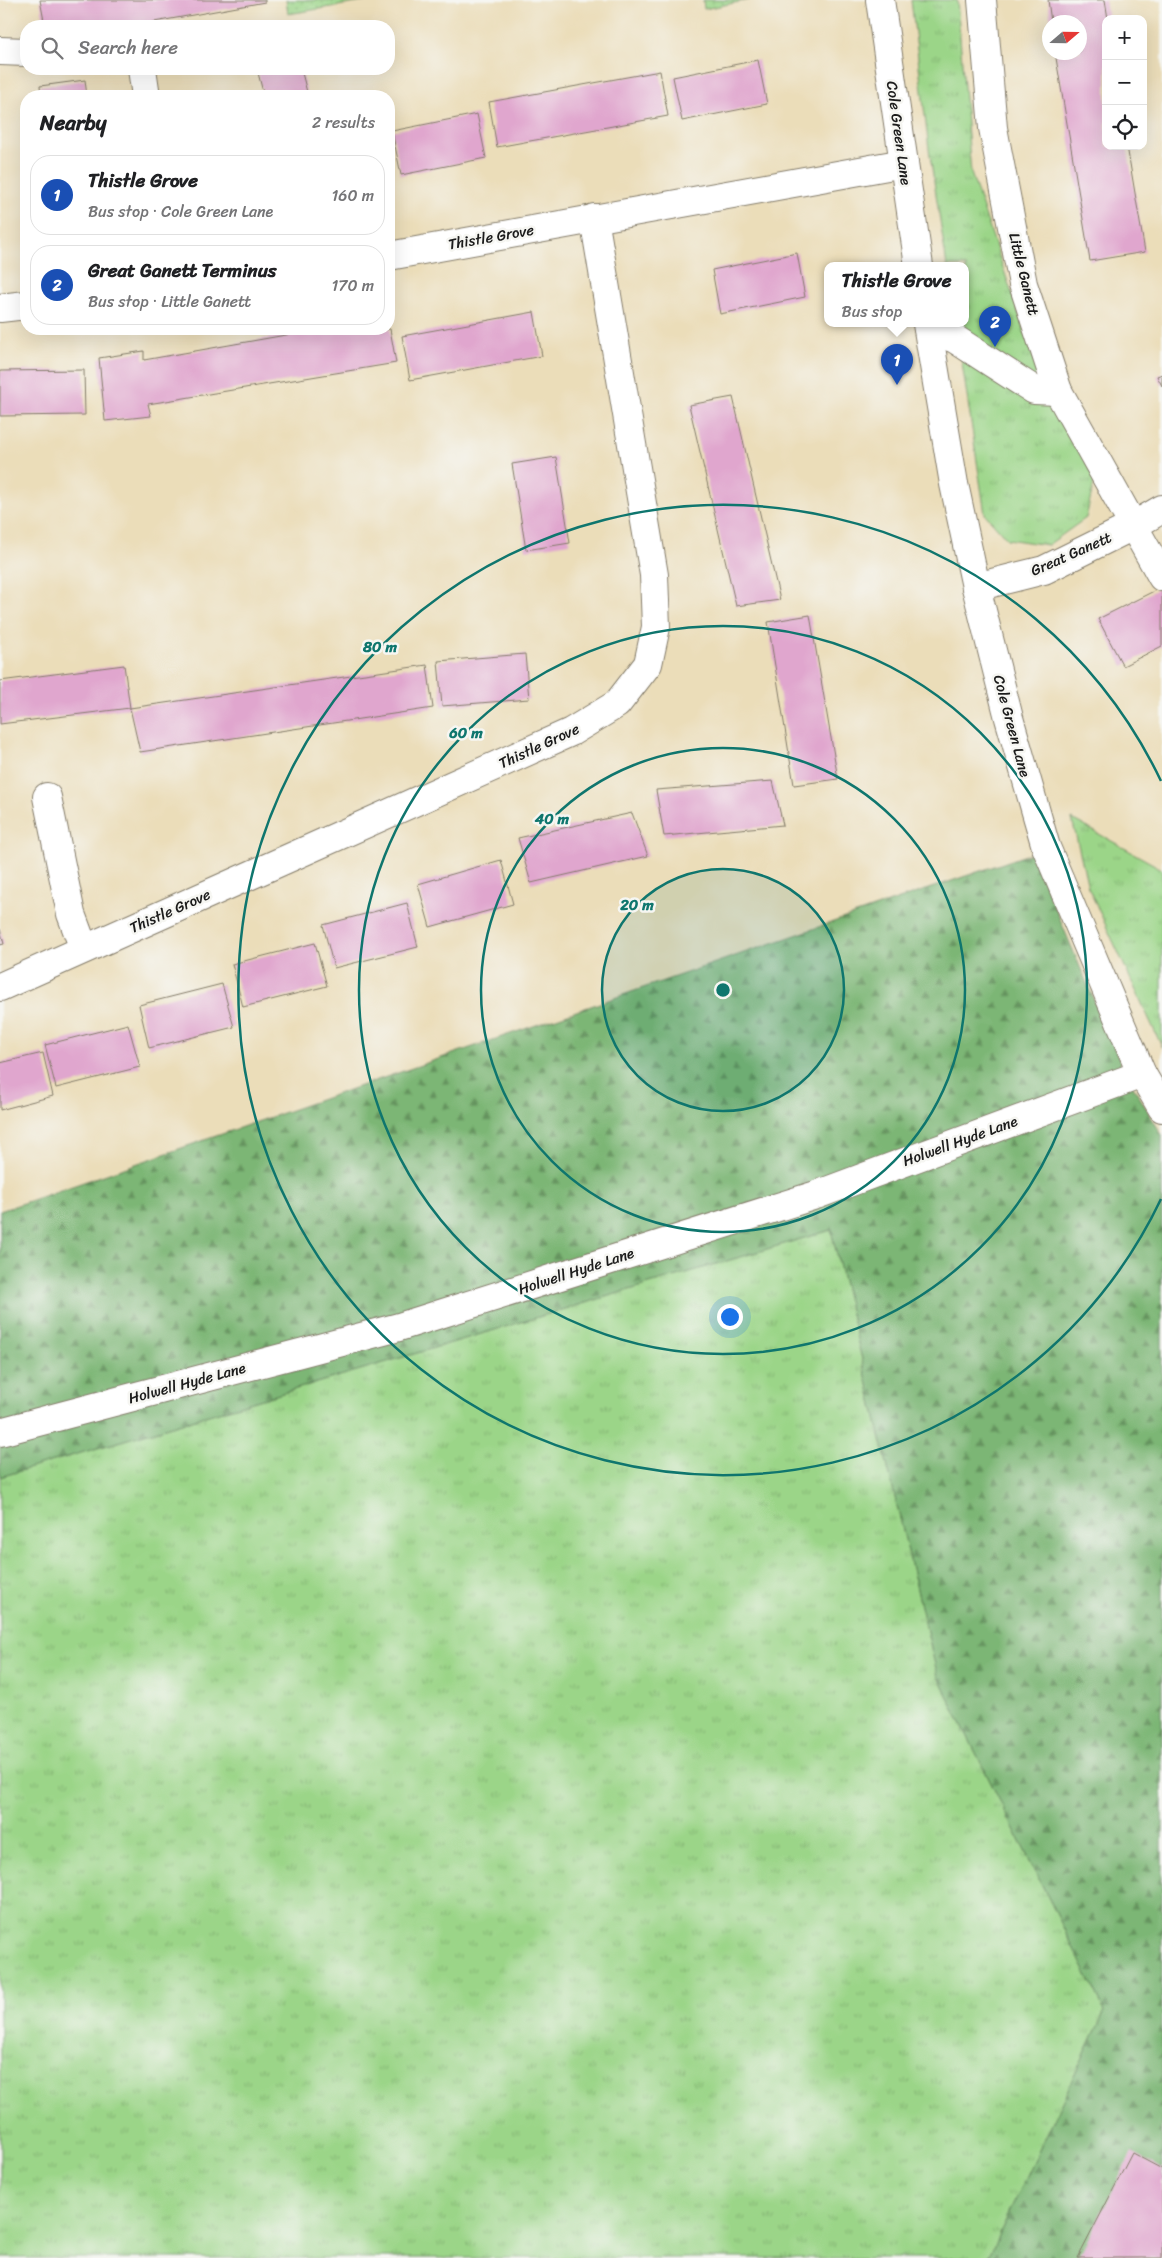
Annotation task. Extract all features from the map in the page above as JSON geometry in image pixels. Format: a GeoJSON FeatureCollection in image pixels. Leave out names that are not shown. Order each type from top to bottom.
{"type":"FeatureCollection","features":[{"type":"Feature","properties":{"kind":"street","name":"Cole Green Lane"},"geometry":{"type":"LineString","coordinates":[[880,0],[918,262]]}},
{"type":"Feature","properties":{"kind":"street","name":"Little Ganett"},"geometry":{"type":"LineString","coordinates":[[982,0],[993,128],[1023,284],[1058,391],[1162,577]]}},
{"type":"Feature","properties":{"kind":"street"},"geometry":{"type":"LineString","coordinates":[[0,51],[20,52]]}},
{"type":"Feature","properties":{"kind":"street"},"geometry":{"type":"LineString","coordinates":[[143,75],[145,90]]}},
{"type":"Feature","properties":{"kind":"street","name":"Thistle Grove"},"geometry":{"type":"LineString","coordinates":[[395,255],[904,163]]}},
{"type":"Feature","properties":{"kind":"street","name":"Thistle Grove"},"geometry":{"type":"LineString","coordinates":[[0,987],[571,732],[618,704],[648,664],[656,627],[654,575],[594,218]]}},
{"type":"Feature","properties":{"kind":"street"},"geometry":{"type":"LineString","coordinates":[[0,308],[20,306]]}},
{"type":"Feature","properties":{"kind":"street","name":"Cole Green Lane"},"geometry":{"type":"LineString","coordinates":[[928,327],[950,463],[976,587],[1009,718],[1046,847],[1142,1074],[1162,1108]]}},
{"type":"Feature","properties":{"kind":"street"},"geometry":{"type":"LineString","coordinates":[[930,327],[955,339],[1034,390],[1058,391]]}},
{"type":"Feature","properties":{"kind":"street","name":"Great Ganett"},"geometry":{"type":"LineString","coordinates":[[976,587],[1044,570],[1133,526],[1162,509]]}},
{"type":"Feature","properties":{"kind":"street"},"geometry":{"type":"LineString","coordinates":[[47,797],[71,914],[84,950]]}},
{"type":"Feature","properties":{"kind":"street","name":"Holwell Hyde Lane"},"geometry":{"type":"LineString","coordinates":[[0,1432],[399,1327],[816,1195],[1142,1074]]}},
{"type":"Feature","properties":{"kind":"green space"},"geometry":{"type":"Polygon","coordinates":[[[286,0],[375,0],[288,14],[286,0]]]}},
{"type":"Feature","properties":{"kind":"green space"},"geometry":{"type":"Polygon","coordinates":[[[703,0],[749,0],[704,9],[703,0]]]}},
{"type":"Feature","properties":{"kind":"green space"},"geometry":{"type":"Polygon","coordinates":[[[911,0],[957,0],[971,173],[1033,356],[1095,479],[1086,518],[1048,545],[1007,539],[985,514],[956,327],[969,327],[969,262],[946,262],[929,149],[911,0]]]}},
{"type":"Feature","properties":{"kind":"green space"},"geometry":{"type":"Polygon","coordinates":[[[1072,819],[1162,869],[1162,1047],[1088,887],[1072,819]]]}},
{"type":"Feature","properties":{"kind":"green space"},"geometry":{"type":"Polygon","coordinates":[[[1032,853],[1123,1069],[1162,1135],[1162,2181],[1091,2258],[988,2258],[1105,2011],[938,1677],[831,1230],[0,1477],[0,1211],[1032,853]]]}},
{"type":"Feature","properties":{"kind":"green space"},"geometry":{"type":"Polygon","coordinates":[[[831,1230],[938,1677],[1105,2011],[988,2258],[0,2258],[0,1477],[831,1230]]]}},
{"type":"Feature","properties":{"kind":"building"},"geometry":{"type":"Polygon","coordinates":[[[40,0],[265,0],[265,2],[165,20],[44,20],[40,0]]]}},
{"type":"Feature","properties":{"kind":"building"},"geometry":{"type":"Polygon","coordinates":[[[1048,0],[1105,0],[1107,15],[1102,15],[1102,150],[1128,150],[1145,252],[1090,261],[1056,60],[1087,60],[1087,15],[1050,15],[1048,0]]]}},
{"type":"Feature","properties":{"kind":"building"},"geometry":{"type":"Polygon","coordinates":[[[758,60],[767,104],[682,121],[673,77],[758,60]]]}},
{"type":"Feature","properties":{"kind":"building"},"geometry":{"type":"Polygon","coordinates":[[[660,71],[668,116],[497,147],[489,102],[660,71]]]}},
{"type":"Feature","properties":{"kind":"building"},"geometry":{"type":"Polygon","coordinates":[[[259,75],[303,75],[306,90],[262,90],[259,75]]]}},
{"type":"Feature","properties":{"kind":"building"},"geometry":{"type":"Polygon","coordinates":[[[85,80],[86,90],[40,90],[40,86],[85,80]]]}},
{"type":"Feature","properties":{"kind":"building"},"geometry":{"type":"Polygon","coordinates":[[[477,114],[486,158],[401,175],[395,146],[395,130],[477,114]]]}},
{"type":"Feature","properties":{"kind":"building"},"geometry":{"type":"Polygon","coordinates":[[[797,253],[805,297],[720,314],[712,270],[797,253]]]}},
{"type":"Feature","properties":{"kind":"building"},"geometry":{"type":"Polygon","coordinates":[[[534,312],[542,356],[410,380],[402,336],[534,312]]]}},
{"type":"Feature","properties":{"kind":"building"},"geometry":{"type":"Polygon","coordinates":[[[286,335],[391,335],[396,363],[148,404],[151,416],[105,421],[99,358],[144,351],[144,360],[286,335]]]}},
{"type":"Feature","properties":{"kind":"building"},"geometry":{"type":"Polygon","coordinates":[[[84,370],[85,415],[0,416],[0,371],[84,370]]]}},
{"type":"Feature","properties":{"kind":"building"},"geometry":{"type":"Polygon","coordinates":[[[1162,374],[1162,386],[1157,376],[1162,374]]]}},
{"type":"Feature","properties":{"kind":"building"},"geometry":{"type":"Polygon","coordinates":[[[733,397],[780,600],[736,606],[689,405],[733,397]]]}},
{"type":"Feature","properties":{"kind":"building"},"geometry":{"type":"Polygon","coordinates":[[[556,457],[570,543],[526,550],[512,464],[556,457]]]}},
{"type":"Feature","properties":{"kind":"building"},"geometry":{"type":"Polygon","coordinates":[[[1162,587],[1162,646],[1123,666],[1098,619],[1162,587]]]}},
{"type":"Feature","properties":{"kind":"building"},"geometry":{"type":"Polygon","coordinates":[[[810,615],[838,779],[794,785],[768,622],[810,615]]]}},
{"type":"Feature","properties":{"kind":"building"},"geometry":{"type":"Polygon","coordinates":[[[525,654],[529,699],[442,706],[438,661],[525,654]]]}},
{"type":"Feature","properties":{"kind":"building"},"geometry":{"type":"Polygon","coordinates":[[[124,665],[130,708],[0,724],[0,681],[124,665]]]}},
{"type":"Feature","properties":{"kind":"building"},"geometry":{"type":"Polygon","coordinates":[[[427,665],[433,708],[140,752],[130,708],[427,665]]]}},
{"type":"Feature","properties":{"kind":"building"},"geometry":{"type":"Polygon","coordinates":[[[773,781],[783,825],[664,836],[656,790],[773,781]]]}},
{"type":"Feature","properties":{"kind":"building"},"geometry":{"type":"Polygon","coordinates":[[[632,813],[648,856],[531,883],[518,838],[632,813]]]}},
{"type":"Feature","properties":{"kind":"building"},"geometry":{"type":"Polygon","coordinates":[[[501,860],[513,904],[430,927],[418,884],[501,860]]]}},
{"type":"Feature","properties":{"kind":"building"},"geometry":{"type":"Polygon","coordinates":[[[407,903],[418,947],[334,968],[323,925],[407,903]]]}},
{"type":"Feature","properties":{"kind":"building"},"geometry":{"type":"Polygon","coordinates":[[[0,929],[4,944],[0,945],[0,929]]]}},
{"type":"Feature","properties":{"kind":"building"},"geometry":{"type":"Polygon","coordinates":[[[315,943],[327,986],[243,1007],[232,964],[315,943]]]}},
{"type":"Feature","properties":{"kind":"building"},"geometry":{"type":"Polygon","coordinates":[[[222,984],[234,1027],[149,1048],[139,1005],[222,984]]]}},
{"type":"Feature","properties":{"kind":"building"},"geometry":{"type":"Polygon","coordinates":[[[128,1024],[140,1067],[56,1088],[45,1045],[128,1024]]]}},
{"type":"Feature","properties":{"kind":"building"},"geometry":{"type":"Polygon","coordinates":[[[43,1053],[53,1096],[0,1110],[0,1063],[43,1053]]]}},
{"type":"Feature","properties":{"kind":"building"},"geometry":{"type":"Polygon","coordinates":[[[1132,2153],[1162,2169],[1162,2258],[1078,2258],[1132,2153]]]}},
{"type":"Feature","properties":{"kind":"place","name":"Great Ganett Terminus"},"geometry":{"type":"Point","coordinates":[995,347]}},
{"type":"Feature","properties":{"kind":"place","name":"Thistle Grove"},"geometry":{"type":"Point","coordinates":[897,385]}}]}
